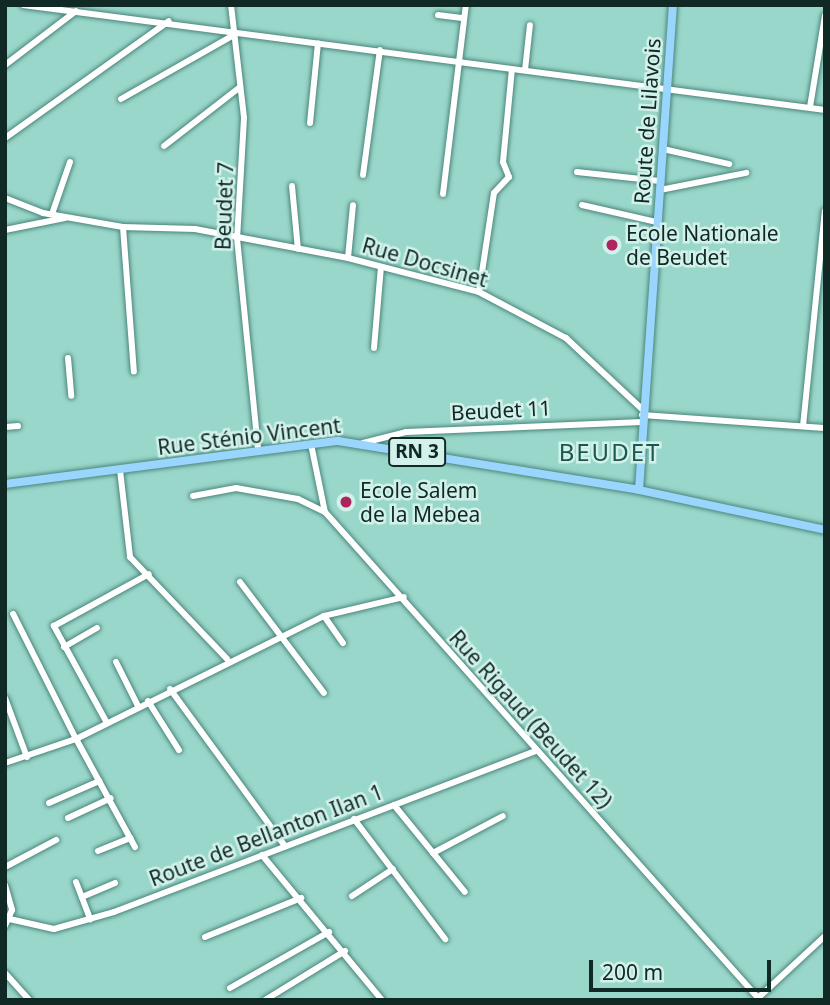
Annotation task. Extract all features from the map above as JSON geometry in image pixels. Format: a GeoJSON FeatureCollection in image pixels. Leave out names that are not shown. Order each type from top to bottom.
{"type":"FeatureCollection","features":[{"type":"Feature","properties":{"kind":"main road","name":"Route de Lilavois"},"geometry":{"type":"LineString","coordinates":[[639,490],[642,415],[673,5]]}},
{"type":"Feature","properties":{"kind":"main road","name":"Rue Sténio Vincent"},"geometry":{"type":"LineString","coordinates":[[5,484],[258,450],[311,444],[363,443],[639,490],[825,530]]}},
{"type":"Feature","properties":{"kind":"street"},"geometry":{"type":"LineString","coordinates":[[23,5],[169,21],[232,34],[380,50],[459,65],[525,69],[825,110]]}},
{"type":"Feature","properties":{"kind":"street","name":"Beudet 7"},"geometry":{"type":"LineString","coordinates":[[231,5],[232,34],[244,118],[237,238],[258,450]]}},
{"type":"Feature","properties":{"kind":"street"},"geometry":{"type":"LineString","coordinates":[[443,194],[466,5]]}},
{"type":"Feature","properties":{"kind":"street"},"geometry":{"type":"LineString","coordinates":[[5,65],[76,10]]}},
{"type":"Feature","properties":{"kind":"street"},"geometry":{"type":"LineString","coordinates":[[438,15],[464,19]]}},
{"type":"Feature","properties":{"kind":"street"},"geometry":{"type":"LineString","coordinates":[[810,107],[825,15]]}},
{"type":"Feature","properties":{"kind":"street"},"geometry":{"type":"LineString","coordinates":[[5,138],[169,21]]}},
{"type":"Feature","properties":{"kind":"street"},"geometry":{"type":"LineString","coordinates":[[525,69],[530,24]]}},
{"type":"Feature","properties":{"kind":"street"},"geometry":{"type":"LineString","coordinates":[[121,99],[232,34]]}},
{"type":"Feature","properties":{"kind":"street"},"geometry":{"type":"LineString","coordinates":[[310,123],[318,43]]}},
{"type":"Feature","properties":{"kind":"street"},"geometry":{"type":"LineString","coordinates":[[363,176],[380,50]]}},
{"type":"Feature","properties":{"kind":"street"},"geometry":{"type":"LineString","coordinates":[[479,292],[494,193],[509,177],[503,162],[512,69]]}},
{"type":"Feature","properties":{"kind":"street"},"geometry":{"type":"LineString","coordinates":[[164,146],[240,87]]}},
{"type":"Feature","properties":{"kind":"street"},"geometry":{"type":"LineString","coordinates":[[663,149],[729,164]]}},
{"type":"Feature","properties":{"kind":"street"},"geometry":{"type":"LineString","coordinates":[[52,214],[69,162]]}},
{"type":"Feature","properties":{"kind":"street"},"geometry":{"type":"LineString","coordinates":[[578,172],[660,186],[746,173]]}},
{"type":"Feature","properties":{"kind":"street"},"geometry":{"type":"LineString","coordinates":[[292,186],[298,249]]}},
{"type":"Feature","properties":{"kind":"street","name":"Rue Docsinet"},"geometry":{"type":"LineString","coordinates":[[5,198],[52,214],[123,228],[164,226],[348,258],[479,292],[566,338],[642,415]]}},
{"type":"Feature","properties":{"kind":"street"},"geometry":{"type":"LineString","coordinates":[[348,258],[353,205]]}},
{"type":"Feature","properties":{"kind":"street"},"geometry":{"type":"LineString","coordinates":[[582,205],[657,222]]}},
{"type":"Feature","properties":{"kind":"street"},"geometry":{"type":"LineString","coordinates":[[803,426],[825,211]]}},
{"type":"Feature","properties":{"kind":"street"},"geometry":{"type":"LineString","coordinates":[[5,230],[69,217]]}},
{"type":"Feature","properties":{"kind":"street"},"geometry":{"type":"LineString","coordinates":[[123,228],[134,372]]}},
{"type":"Feature","properties":{"kind":"street"},"geometry":{"type":"LineString","coordinates":[[374,348],[380,267]]}},
{"type":"Feature","properties":{"kind":"street"},"geometry":{"type":"LineString","coordinates":[[68,358],[71,396]]}},
{"type":"Feature","properties":{"kind":"street","name":"Beudet 11"},"geometry":{"type":"LineString","coordinates":[[363,443],[406,432],[642,415],[825,428]]}},
{"type":"Feature","properties":{"kind":"street"},"geometry":{"type":"LineString","coordinates":[[5,427],[18,426]]}},
{"type":"Feature","properties":{"kind":"street"},"geometry":{"type":"LineString","coordinates":[[311,444],[325,512]]}},
{"type":"Feature","properties":{"kind":"street"},"geometry":{"type":"LineString","coordinates":[[120,470],[122,532],[130,557],[227,659]]}},
{"type":"Feature","properties":{"kind":"street"},"geometry":{"type":"LineString","coordinates":[[193,496],[236,488],[298,499],[325,512]]}},
{"type":"Feature","properties":{"kind":"street","name":"Rue Rigaud (Beudet 12)"},"geometry":{"type":"LineString","coordinates":[[325,512],[404,597],[536,751],[759,999]]}},
{"type":"Feature","properties":{"kind":"street"},"geometry":{"type":"LineString","coordinates":[[107,723],[64,647],[55,623],[149,574]]}},
{"type":"Feature","properties":{"kind":"street"},"geometry":{"type":"LineString","coordinates":[[240,582],[324,693]]}},
{"type":"Feature","properties":{"kind":"street"},"geometry":{"type":"LineString","coordinates":[[5,763],[76,739],[227,659],[324,616],[404,597]]}},
{"type":"Feature","properties":{"kind":"street"},"geometry":{"type":"LineString","coordinates":[[13,614],[76,739],[135,847]]}},
{"type":"Feature","properties":{"kind":"street"},"geometry":{"type":"LineString","coordinates":[[324,616],[343,643]]}},
{"type":"Feature","properties":{"kind":"street"},"geometry":{"type":"LineString","coordinates":[[64,647],[97,628]]}},
{"type":"Feature","properties":{"kind":"street"},"geometry":{"type":"LineString","coordinates":[[116,662],[138,706]]}},
{"type":"Feature","properties":{"kind":"street"},"geometry":{"type":"LineString","coordinates":[[170,689],[285,846]]}},
{"type":"Feature","properties":{"kind":"street"},"geometry":{"type":"LineString","coordinates":[[5,698],[27,757]]}},
{"type":"Feature","properties":{"kind":"street"},"geometry":{"type":"LineString","coordinates":[[148,701],[179,750]]}},
{"type":"Feature","properties":{"kind":"street","name":"Route de Bellanton Ilan 1"},"geometry":{"type":"LineString","coordinates":[[8,918],[54,929],[90,919],[536,751]]}},
{"type":"Feature","properties":{"kind":"street"},"geometry":{"type":"LineString","coordinates":[[49,803],[99,781]]}},
{"type":"Feature","properties":{"kind":"street"},"geometry":{"type":"LineString","coordinates":[[68,818],[111,799]]}},
{"type":"Feature","properties":{"kind":"street"},"geometry":{"type":"LineString","coordinates":[[394,805],[465,892]]}},
{"type":"Feature","properties":{"kind":"street"},"geometry":{"type":"LineString","coordinates":[[433,853],[503,816]]}},
{"type":"Feature","properties":{"kind":"street"},"geometry":{"type":"LineString","coordinates":[[354,818],[445,939]]}},
{"type":"Feature","properties":{"kind":"street"},"geometry":{"type":"LineString","coordinates":[[98,851],[131,838]]}},
{"type":"Feature","properties":{"kind":"street"},"geometry":{"type":"LineString","coordinates":[[5,867],[56,840]]}},
{"type":"Feature","properties":{"kind":"street"},"geometry":{"type":"LineString","coordinates":[[262,855],[345,951],[382,1000]]}},
{"type":"Feature","properties":{"kind":"street"},"geometry":{"type":"LineString","coordinates":[[352,896],[393,869]]}},
{"type":"Feature","properties":{"kind":"street"},"geometry":{"type":"LineString","coordinates":[[76,882],[90,919]]}},
{"type":"Feature","properties":{"kind":"street"},"geometry":{"type":"LineString","coordinates":[[82,897],[115,883]]}},
{"type":"Feature","properties":{"kind":"street"},"geometry":{"type":"LineString","coordinates":[[5,885],[8,918],[5,926]]}},
{"type":"Feature","properties":{"kind":"street"},"geometry":{"type":"LineString","coordinates":[[205,937],[301,898]]}},
{"type":"Feature","properties":{"kind":"street"},"geometry":{"type":"LineString","coordinates":[[230,988],[329,932]]}},
{"type":"Feature","properties":{"kind":"street"},"geometry":{"type":"LineString","coordinates":[[759,999],[825,936]]}},
{"type":"Feature","properties":{"kind":"street"},"geometry":{"type":"LineString","coordinates":[[265,1000],[345,951]]}},
{"type":"Feature","properties":{"kind":"street"},"geometry":{"type":"LineString","coordinates":[[5,973],[29,1000]]}},
{"type":"Feature","properties":{"kind":"place","name":"Ecole Nationale de Beudet"},"geometry":{"type":"Point","coordinates":[612,245]}},
{"type":"Feature","properties":{"kind":"place","name":"Ecole Salem de la Mebea"},"geometry":{"type":"Point","coordinates":[346,502]}},
{"type":"Feature","properties":{"kind":"district","name":"BEUDET"},"geometry":{"type":"Point","coordinates":[610,452]}}]}
